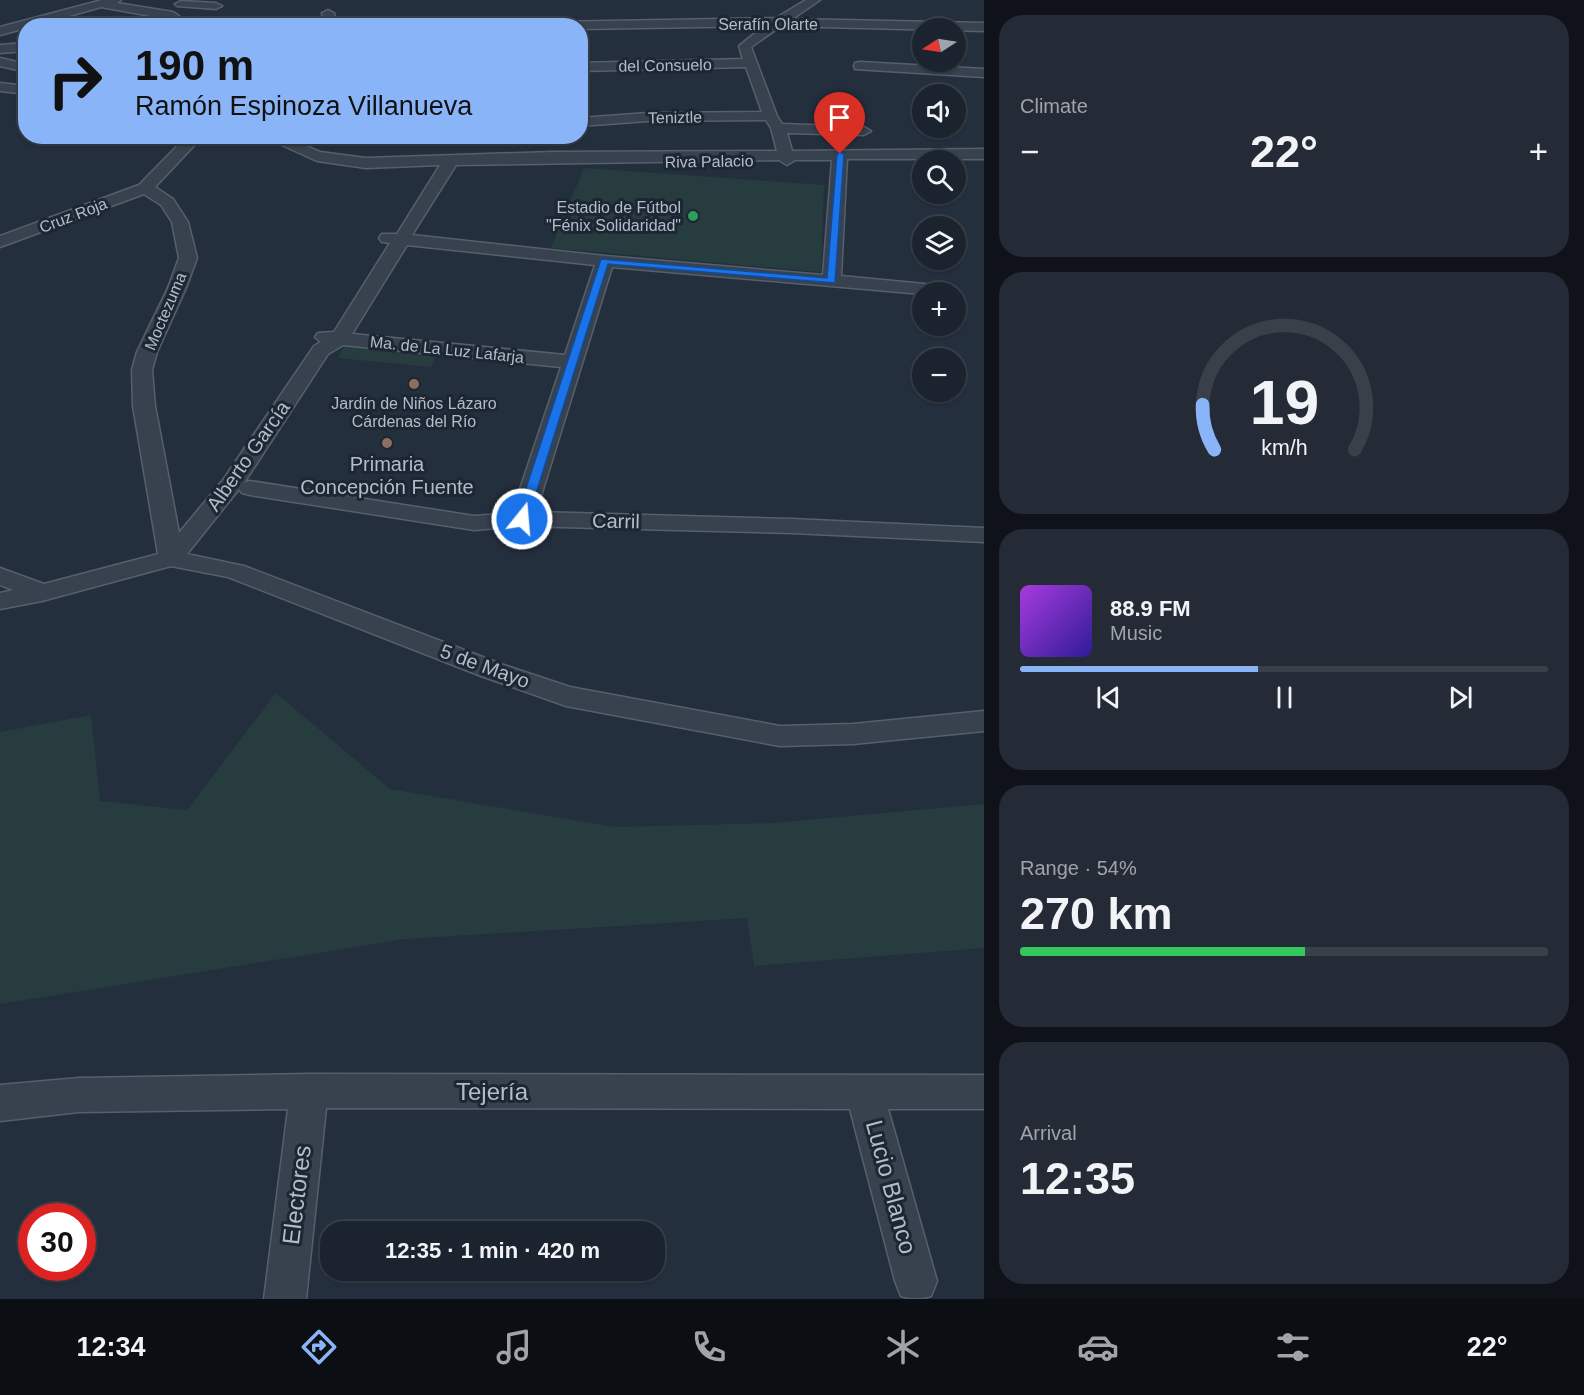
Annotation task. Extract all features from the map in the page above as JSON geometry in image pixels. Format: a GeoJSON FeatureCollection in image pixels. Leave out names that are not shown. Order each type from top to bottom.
{"type":"FeatureCollection","features":[{"type":"Feature","properties":{"kind":"street"},"geometry":{"type":"LineString","coordinates":[[50,18],[115,0]]}},
{"type":"Feature","properties":{"kind":"street"},"geometry":{"type":"LineString","coordinates":[[786,158],[745,46],[776,22],[814,0]]}},
{"type":"Feature","properties":{"kind":"street"},"geometry":{"type":"LineString","coordinates":[[171,18],[182,2],[216,6]]}},
{"type":"Feature","properties":{"kind":"street"},"geometry":{"type":"LineString","coordinates":[[102,4],[157,18]]}},
{"type":"Feature","properties":{"kind":"street"},"geometry":{"type":"LineString","coordinates":[[328,13],[329,18]]}},
{"type":"Feature","properties":{"kind":"street","name":"Serafín Olarte"},"geometry":{"type":"LineString","coordinates":[[588,24],[776,22],[984,27]]}},
{"type":"Feature","properties":{"kind":"street"},"geometry":{"type":"LineString","coordinates":[[588,33],[597,31],[599,24]]}},
{"type":"Feature","properties":{"kind":"street"},"geometry":{"type":"LineString","coordinates":[[0,28],[18,25]]}},
{"type":"Feature","properties":{"kind":"street"},"geometry":{"type":"LineString","coordinates":[[0,49],[18,48]]}},
{"type":"Feature","properties":{"kind":"street"},"geometry":{"type":"LineString","coordinates":[[0,62],[18,66]]}},
{"type":"Feature","properties":{"kind":"street","name":"del Consuelo"},"geometry":{"type":"LineString","coordinates":[[588,67],[750,63]]}},
{"type":"Feature","properties":{"kind":"street"},"geometry":{"type":"LineString","coordinates":[[860,66],[984,73]]}},
{"type":"Feature","properties":{"kind":"street","name":"Teniztle"},"geometry":{"type":"LineString","coordinates":[[588,121],[648,117],[774,122],[864,131]]}},
{"type":"Feature","properties":{"kind":"street"},"geometry":{"type":"LineString","coordinates":[[145,188],[188,144]]}},
{"type":"Feature","properties":{"kind":"street","name":"Riva Palacio"},"geometry":{"type":"LineString","coordinates":[[288,144],[316,156],[338,160],[444,162],[984,153]]}},
{"type":"Feature","properties":{"kind":"street"},"geometry":{"type":"LineString","coordinates":[[544,144],[554,160]]}},
{"type":"Feature","properties":{"kind":"street"},"geometry":{"type":"LineString","coordinates":[[832,281],[840,157]]}},
{"type":"Feature","properties":{"kind":"street","name":"Riva Palacio"},"geometry":{"type":"LineString","coordinates":[[840,157],[984,159]]}},
{"type":"Feature","properties":{"kind":"street","name":"Alberto García"},"geometry":{"type":"LineString","coordinates":[[171,558],[231,485],[328,342],[444,162]]}},
{"type":"Feature","properties":{"kind":"street","name":"Cruz Roja"},"geometry":{"type":"LineString","coordinates":[[0,242],[145,188]]}},
{"type":"Feature","properties":{"kind":"street","name":"Moctezuma"},"geometry":{"type":"LineString","coordinates":[[145,188],[167,202],[180,222],[188,258],[177,288],[147,352],[142,370],[144,406],[171,558]]}},
{"type":"Feature","properties":{"kind":"street"},"geometry":{"type":"LineString","coordinates":[[395,239],[604,261],[912,288]]}},
{"type":"Feature","properties":{"kind":"street"},"geometry":{"type":"LineString","coordinates":[[522,519],[604,261]]}},
{"type":"Feature","properties":{"kind":"street","name":"Ma. de La Luz Lafarja"},"geometry":{"type":"LineString","coordinates":[[328,342],[571,362]]}},
{"type":"Feature","properties":{"kind":"street","name":"Carril"},"geometry":{"type":"LineString","coordinates":[[250,488],[474,523],[522,519],[792,526],[984,535]]}},
{"type":"Feature","properties":{"kind":"street","name":"5 de Mayo"},"geometry":{"type":"LineString","coordinates":[[0,601],[42,593],[171,558],[235,571],[491,670],[566,696],[780,736],[853,734],[984,721]]}},
{"type":"Feature","properties":{"kind":"street"},"geometry":{"type":"LineString","coordinates":[[0,576],[42,593]]}},
{"type":"Feature","properties":{"kind":"street","name":"Tejería"},"geometry":{"type":"LineString","coordinates":[[0,1103],[79,1095],[309,1091],[984,1092]]}},
{"type":"Feature","properties":{"kind":"street","name":"Electores"},"geometry":{"type":"LineString","coordinates":[[285,1299],[309,1091]]}},
{"type":"Feature","properties":{"kind":"street","name":"Lucio Blanco"},"geometry":{"type":"LineString","coordinates":[[865,1093],[916,1281]]}},
{"type":"Feature","properties":{"kind":"green space","name":"Estadio de Fútbol \"Fénix Solidaridad\""},"geometry":{"type":"Polygon","coordinates":[[[584,168],[824,185],[821,272],[551,248],[584,168]]]}},
{"type":"Feature","properties":{"kind":"green space"},"geometry":{"type":"Polygon","coordinates":[[[346,343],[438,352],[431,367],[338,358],[346,343]]]}},
{"type":"Feature","properties":{"kind":"green space"},"geometry":{"type":"Polygon","coordinates":[[[276,693],[390,789],[615,827],[773,823],[984,804],[984,948],[754,966],[747,918],[405,939],[0,1004],[0,732],[91,715],[100,801],[187,810],[276,693]]]}},
{"type":"Feature","properties":{"kind":"place","name":"Estadio de Fútbol \"Fénix Solidaridad\""},"geometry":{"type":"Point","coordinates":[693,216]}},
{"type":"Feature","properties":{"kind":"place","name":"Jardín de Niños Lázaro Cárdenas del Río"},"geometry":{"type":"Point","coordinates":[414,384]}},
{"type":"Feature","properties":{"kind":"place","name":"Primaria Concepción Fuente"},"geometry":{"type":"Point","coordinates":[387,443]}},
{"type":"Feature","properties":{"kind":"route"},"geometry":{"type":"LineString","coordinates":[[522,519],[604,261],[832,281],[840,154]]}}]}
